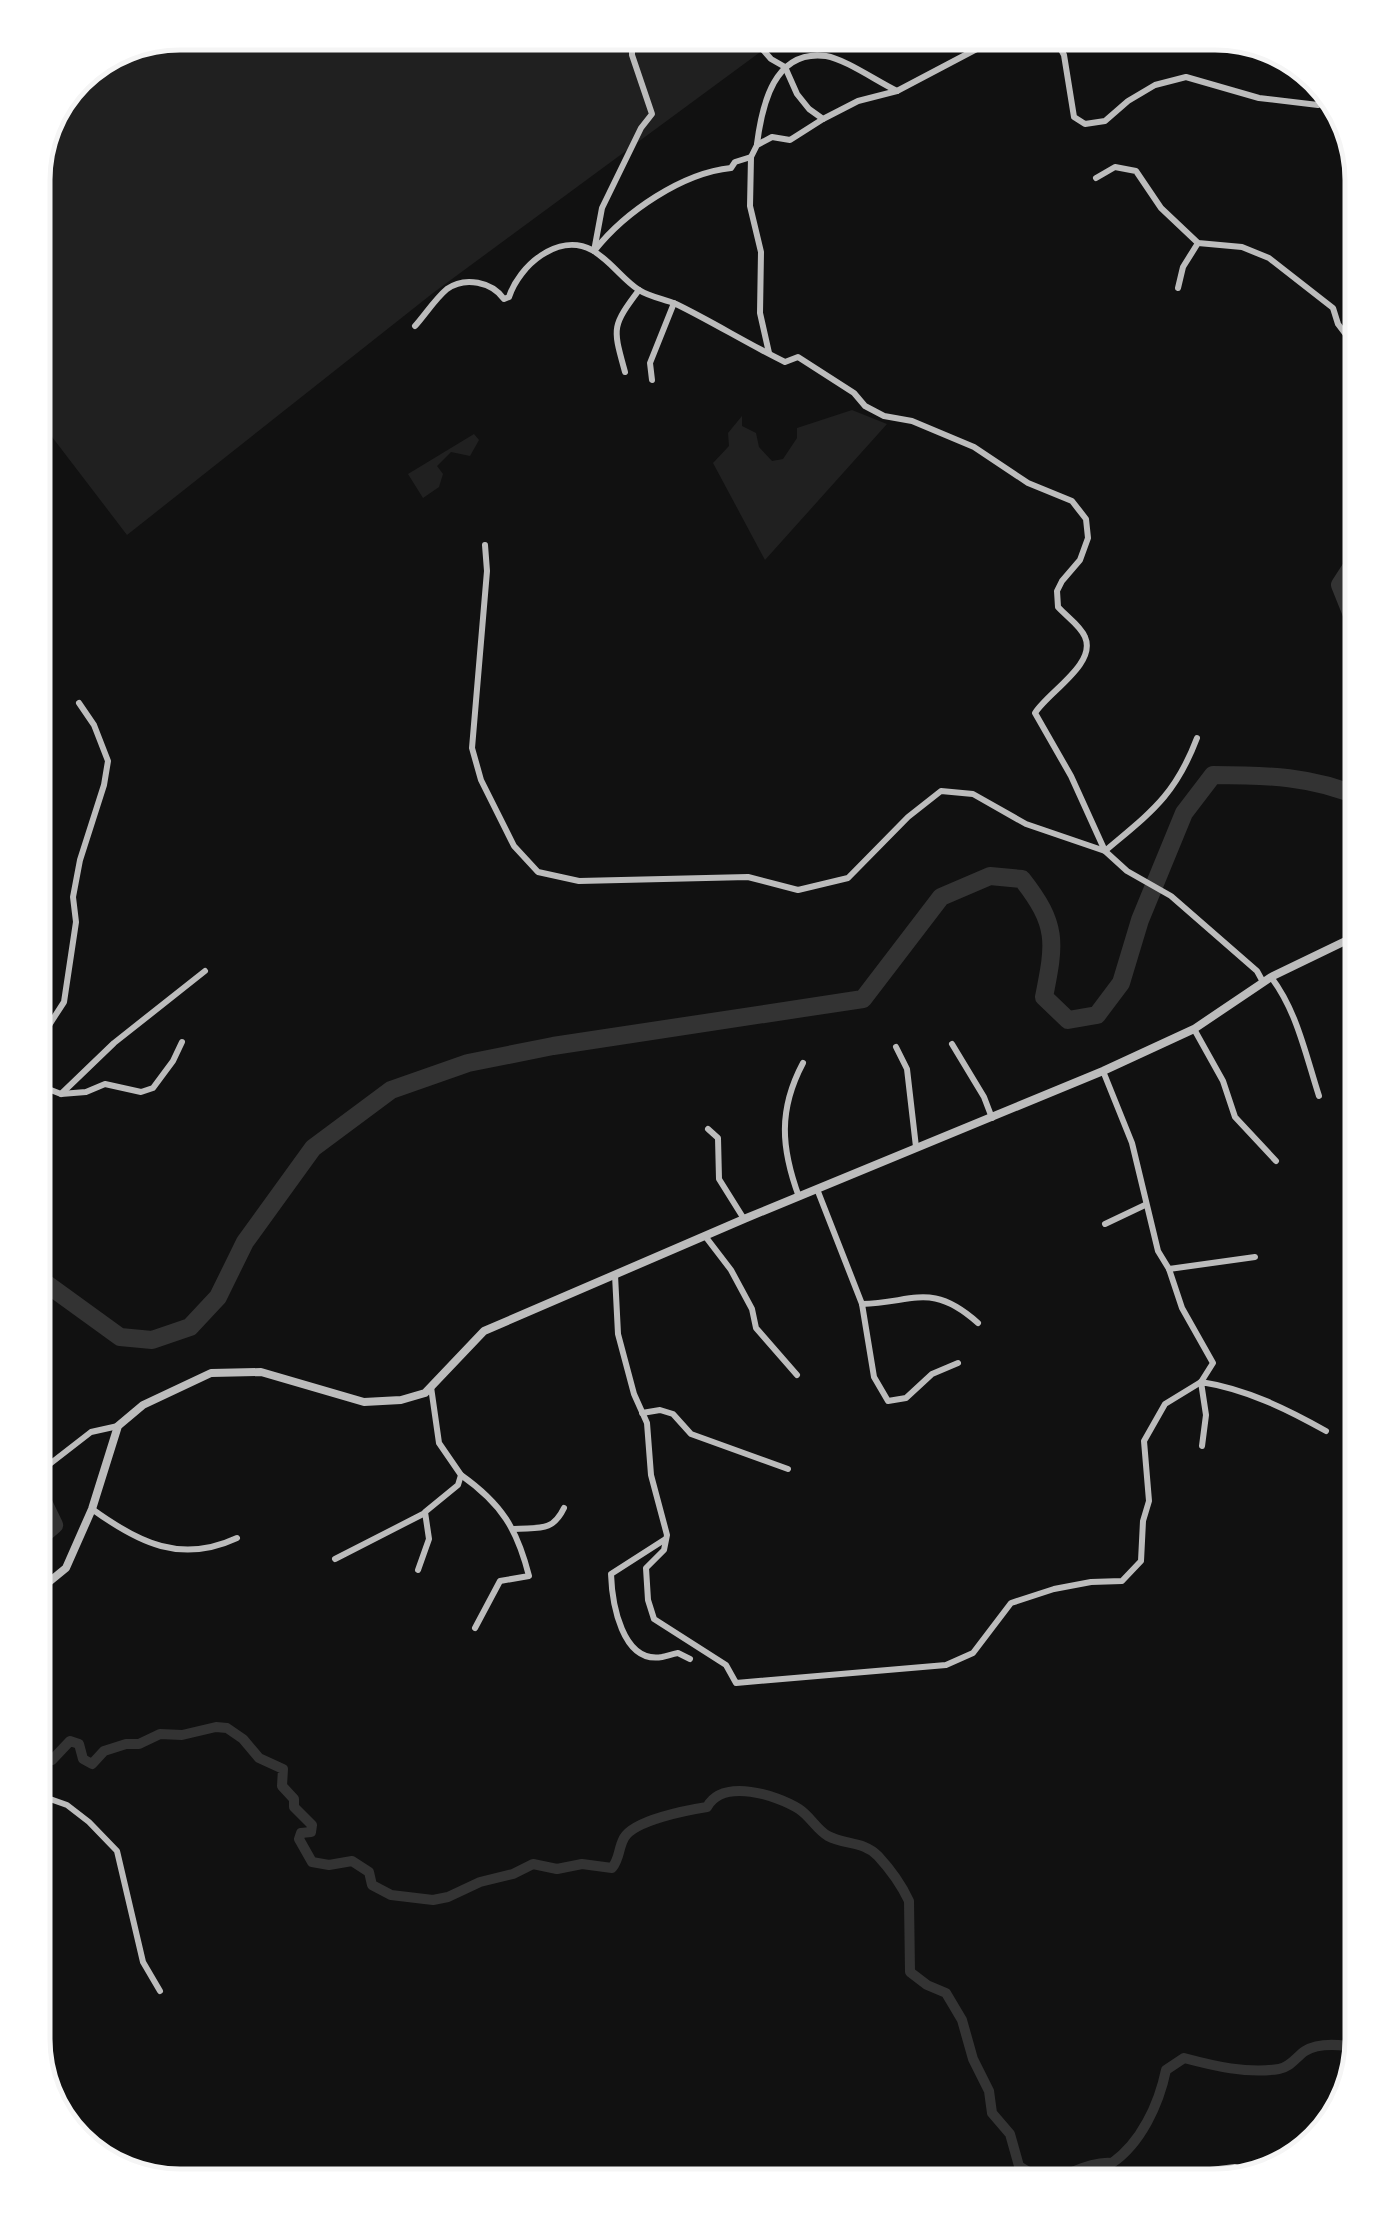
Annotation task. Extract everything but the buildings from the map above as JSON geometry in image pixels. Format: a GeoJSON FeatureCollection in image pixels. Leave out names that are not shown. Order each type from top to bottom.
{"type":"FeatureCollection","features":[{"type":"Feature","properties":{"kind":"street"},"geometry":{"type":"LineString","coordinates":[[594,252],[602,208],[641,128],[652,114],[632,50]]}},
{"type":"Feature","properties":{"kind":"street"},"geometry":{"type":"LineString","coordinates":[[764,50],[785,67],[797,94],[823,120]]}},
{"type":"Feature","properties":{"kind":"street"},"geometry":{"type":"LineString","coordinates":[[757,145],[772,137],[790,140],[858,101],[897,91],[975,50]]}},
{"type":"Feature","properties":{"kind":"street"},"geometry":{"type":"LineString","coordinates":[[1061,50],[1074,117],[1085,124],[1105,121],[1155,84],[1186,76],[1259,98],[1320,104]]}},
{"type":"Feature","properties":{"kind":"street"},"geometry":{"type":"LineString","coordinates":[[770,354],[760,313],[761,252],[750,206],[752,158],[760,116],[775,78],[800,58],[828,56],[897,91]]}},
{"type":"Feature","properties":{"kind":"street"},"geometry":{"type":"LineString","coordinates":[[594,252],[628,217],[672,190],[752,158]]}},
{"type":"Feature","properties":{"kind":"street"},"geometry":{"type":"LineString","coordinates":[[1096,178],[1115,167],[1136,170],[1162,208],[1198,243],[1242,247],[1269,258],[1333,308],[1345,333]]}},
{"type":"Feature","properties":{"kind":"street"},"geometry":{"type":"LineString","coordinates":[[1178,288],[1183,266],[1198,243]]}},
{"type":"Feature","properties":{"kind":"street"},"geometry":{"type":"LineString","coordinates":[[415,326],[448,288],[484,282],[504,298],[509,297],[515,278],[540,255],[573,245],[594,252],[639,290],[674,303],[785,362],[798,357],[854,393],[864,406],[974,447],[1028,482],[1072,501],[1086,519],[1088,538],[1080,560],[1062,581],[1058,608],[1085,636],[1087,652],[1075,672],[1044,700],[1036,713],[1105,850],[1127,872],[1171,896],[1284,994],[1319,1096]]}},
{"type":"Feature","properties":{"kind":"street"},"geometry":{"type":"LineString","coordinates":[[625,372],[616,340],[616,321],[639,290]]}},
{"type":"Feature","properties":{"kind":"street"},"geometry":{"type":"LineString","coordinates":[[652,380],[650,363],[674,303]]}},
{"type":"Feature","properties":{"kind":"street"},"geometry":{"type":"LineString","coordinates":[[485,545],[487,571],[472,748],[481,780],[514,846],[538,872],[580,882],[748,877],[798,890],[848,878],[941,791],[973,794],[1026,824],[1105,850]]}},
{"type":"Feature","properties":{"kind":"street"},"geometry":{"type":"LineString","coordinates":[[50,1024],[64,1002],[76,922],[73,897],[108,761],[94,726],[79,703]]}},
{"type":"Feature","properties":{"kind":"street"},"geometry":{"type":"LineString","coordinates":[[1105,850],[1165,800],[1186,768],[1197,738]]}},
{"type":"Feature","properties":{"kind":"street"},"geometry":{"type":"LineString","coordinates":[[50,1463],[91,1432],[118,1426],[143,1406],[211,1373],[261,1372],[364,1402],[401,1400],[425,1393],[484,1331],[1104,1071],[1194,1030],[1267,979],[1345,941]]}},
{"type":"Feature","properties":{"kind":"street"},"geometry":{"type":"LineString","coordinates":[[61,1094],[114,1044],[205,971]]}},
{"type":"Feature","properties":{"kind":"street"},"geometry":{"type":"LineString","coordinates":[[1194,1030],[1223,1082],[1236,1116],[1276,1161]]}},
{"type":"Feature","properties":{"kind":"street"},"geometry":{"type":"LineString","coordinates":[[50,1089],[61,1094],[86,1092],[106,1084],[141,1092],[152,1088],[182,1042]]}},
{"type":"Feature","properties":{"kind":"street"},"geometry":{"type":"LineString","coordinates":[[952,1044],[992,1118]]}},
{"type":"Feature","properties":{"kind":"street"},"geometry":{"type":"LineString","coordinates":[[896,1046],[907,1069],[916,1147]]}},
{"type":"Feature","properties":{"kind":"street"},"geometry":{"type":"LineString","coordinates":[[799,1198],[787,1165],[784,1133],[788,1091],[803,1063]]}},
{"type":"Feature","properties":{"kind":"street"},"geometry":{"type":"LineString","coordinates":[[615,1275],[618,1334],[634,1394],[647,1424],[651,1475],[667,1535],[664,1550],[646,1568],[654,1619],[726,1665],[736,1683],[946,1666],[973,1653],[1011,1602],[1054,1589],[1122,1580],[1141,1561],[1143,1522],[1149,1501],[1144,1441],[1165,1404],[1201,1382],[1213,1364],[1182,1308],[1158,1251],[1132,1143],[1104,1071]]}},
{"type":"Feature","properties":{"kind":"street"},"geometry":{"type":"LineString","coordinates":[[708,1129],[718,1138],[720,1180],[744,1219]]}},
{"type":"Feature","properties":{"kind":"street"},"geometry":{"type":"LineString","coordinates":[[817,1190],[862,1304],[874,1377],[888,1401],[906,1398],[932,1374],[958,1363]]}},
{"type":"Feature","properties":{"kind":"street"},"geometry":{"type":"LineString","coordinates":[[1105,1224],[1145,1205]]}},
{"type":"Feature","properties":{"kind":"street"},"geometry":{"type":"LineString","coordinates":[[705,1236],[752,1309],[756,1328],[797,1374]]}},
{"type":"Feature","properties":{"kind":"street"},"geometry":{"type":"LineString","coordinates":[[1169,1270],[1228,1258],[1255,1257]]}},
{"type":"Feature","properties":{"kind":"street"},"geometry":{"type":"LineString","coordinates":[[862,1304],[891,1304],[903,1296],[940,1299],[961,1308],[978,1323]]}},
{"type":"Feature","properties":{"kind":"street"},"geometry":{"type":"LineString","coordinates":[[1201,1382],[1225,1386],[1286,1408],[1326,1431]]}},
{"type":"Feature","properties":{"kind":"street"},"geometry":{"type":"LineString","coordinates":[[1201,1382],[1206,1416],[1202,1446]]}},
{"type":"Feature","properties":{"kind":"street"},"geometry":{"type":"LineString","coordinates":[[431,1388],[439,1443],[461,1475],[492,1500],[513,1529],[529,1576],[500,1580],[475,1628]]}},
{"type":"Feature","properties":{"kind":"street"},"geometry":{"type":"LineString","coordinates":[[642,1413],[660,1410],[673,1414],[691,1434],[788,1469]]}},
{"type":"Feature","properties":{"kind":"street"},"geometry":{"type":"LineString","coordinates":[[50,1580],[66,1568],[92,1509],[118,1426]]}},
{"type":"Feature","properties":{"kind":"street"},"geometry":{"type":"LineString","coordinates":[[336,1559],[425,1512],[458,1485],[461,1475]]}},
{"type":"Feature","properties":{"kind":"street"},"geometry":{"type":"LineString","coordinates":[[513,1529],[547,1528],[564,1508]]}},
{"type":"Feature","properties":{"kind":"street"},"geometry":{"type":"LineString","coordinates":[[92,1509],[132,1536],[180,1552],[220,1546],[237,1538]]}},
{"type":"Feature","properties":{"kind":"street"},"geometry":{"type":"LineString","coordinates":[[418,1570],[429,1539],[425,1512]]}},
{"type":"Feature","properties":{"kind":"street"},"geometry":{"type":"LineString","coordinates":[[667,1535],[662,1544],[611,1574],[612,1594],[625,1637],[636,1652],[661,1658],[678,1653],[690,1659]]}},
{"type":"Feature","properties":{"kind":"street"},"geometry":{"type":"LineString","coordinates":[[50,1799],[67,1805],[117,1850],[143,1962],[160,1991]]}},
{"type":"Feature","properties":{"kind":"shaded area"},"geometry":{"type":"Polygon","coordinates":[[[180,50],[763,50],[433,293],[127,535],[50,434],[50,171],[63,122],[94,82],[138,57],[180,50]]]}},
{"type":"Feature","properties":{"kind":"shaded area"},"geometry":{"type":"Polygon","coordinates":[[[852,410],[887,424],[765,560],[713,463],[729,446],[728,433],[742,416],[742,426],[756,433],[759,447],[772,461],[783,459],[797,438],[797,428],[852,410]]]}},
{"type":"Feature","properties":{"kind":"shaded area"},"geometry":{"type":"Polygon","coordinates":[[[474,434],[479,440],[470,456],[451,452],[437,466],[443,474],[439,487],[423,498],[408,474],[474,434]]]}},
{"type":"Feature","properties":{"kind":"waterway"},"geometry":{"type":"LineString","coordinates":[[1345,577],[1340,585],[1345,598]]}},
{"type":"Feature","properties":{"kind":"waterway"},"geometry":{"type":"LineString","coordinates":[[50,1286],[120,1337],[152,1340],[190,1327],[218,1297],[245,1242],[313,1148],[391,1090],[468,1063],[553,1046],[863,999],[941,897],[990,876],[1022,879],[1048,922],[1051,948],[1044,997],[1068,1020],[1097,1015],[1121,983],[1140,920],[1184,813],[1213,775],[1270,776],[1345,791]]}},
{"type":"Feature","properties":{"kind":"waterway"},"geometry":{"type":"LineString","coordinates":[[50,1517],[54,1525],[50,1528]]}},
{"type":"Feature","properties":{"kind":"waterway"},"geometry":{"type":"LineString","coordinates":[[50,1760],[70,1741],[79,1744],[83,1759],[92,1764],[104,1751],[139,1744],[160,1734],[227,1728],[259,1758],[283,1769],[282,1786],[294,1799],[294,1807],[312,1825],[311,1832],[301,1833],[299,1839],[312,1862],[329,1865],[352,1861],[369,1872],[372,1885],[391,1895],[433,1900],[533,1864],[557,1869],[582,1864],[612,1868],[624,1838],[639,1826],[707,1807],[725,1793],[751,1792],[778,1799],[803,1812],[828,1836],[873,1851],[895,1878],[909,1901],[910,1972],[946,1993],[962,2020],[973,2059],[989,2091],[992,2113],[1010,2134],[1019,2166],[1024,2169]]}},
{"type":"Feature","properties":{"kind":"waterway"},"geometry":{"type":"LineString","coordinates":[[1081,2169],[1112,2163],[1132,2145],[1159,2096],[1166,2070],[1184,2058],[1255,2071],[1287,2066],[1317,2046],[1345,2046]]}}]}
